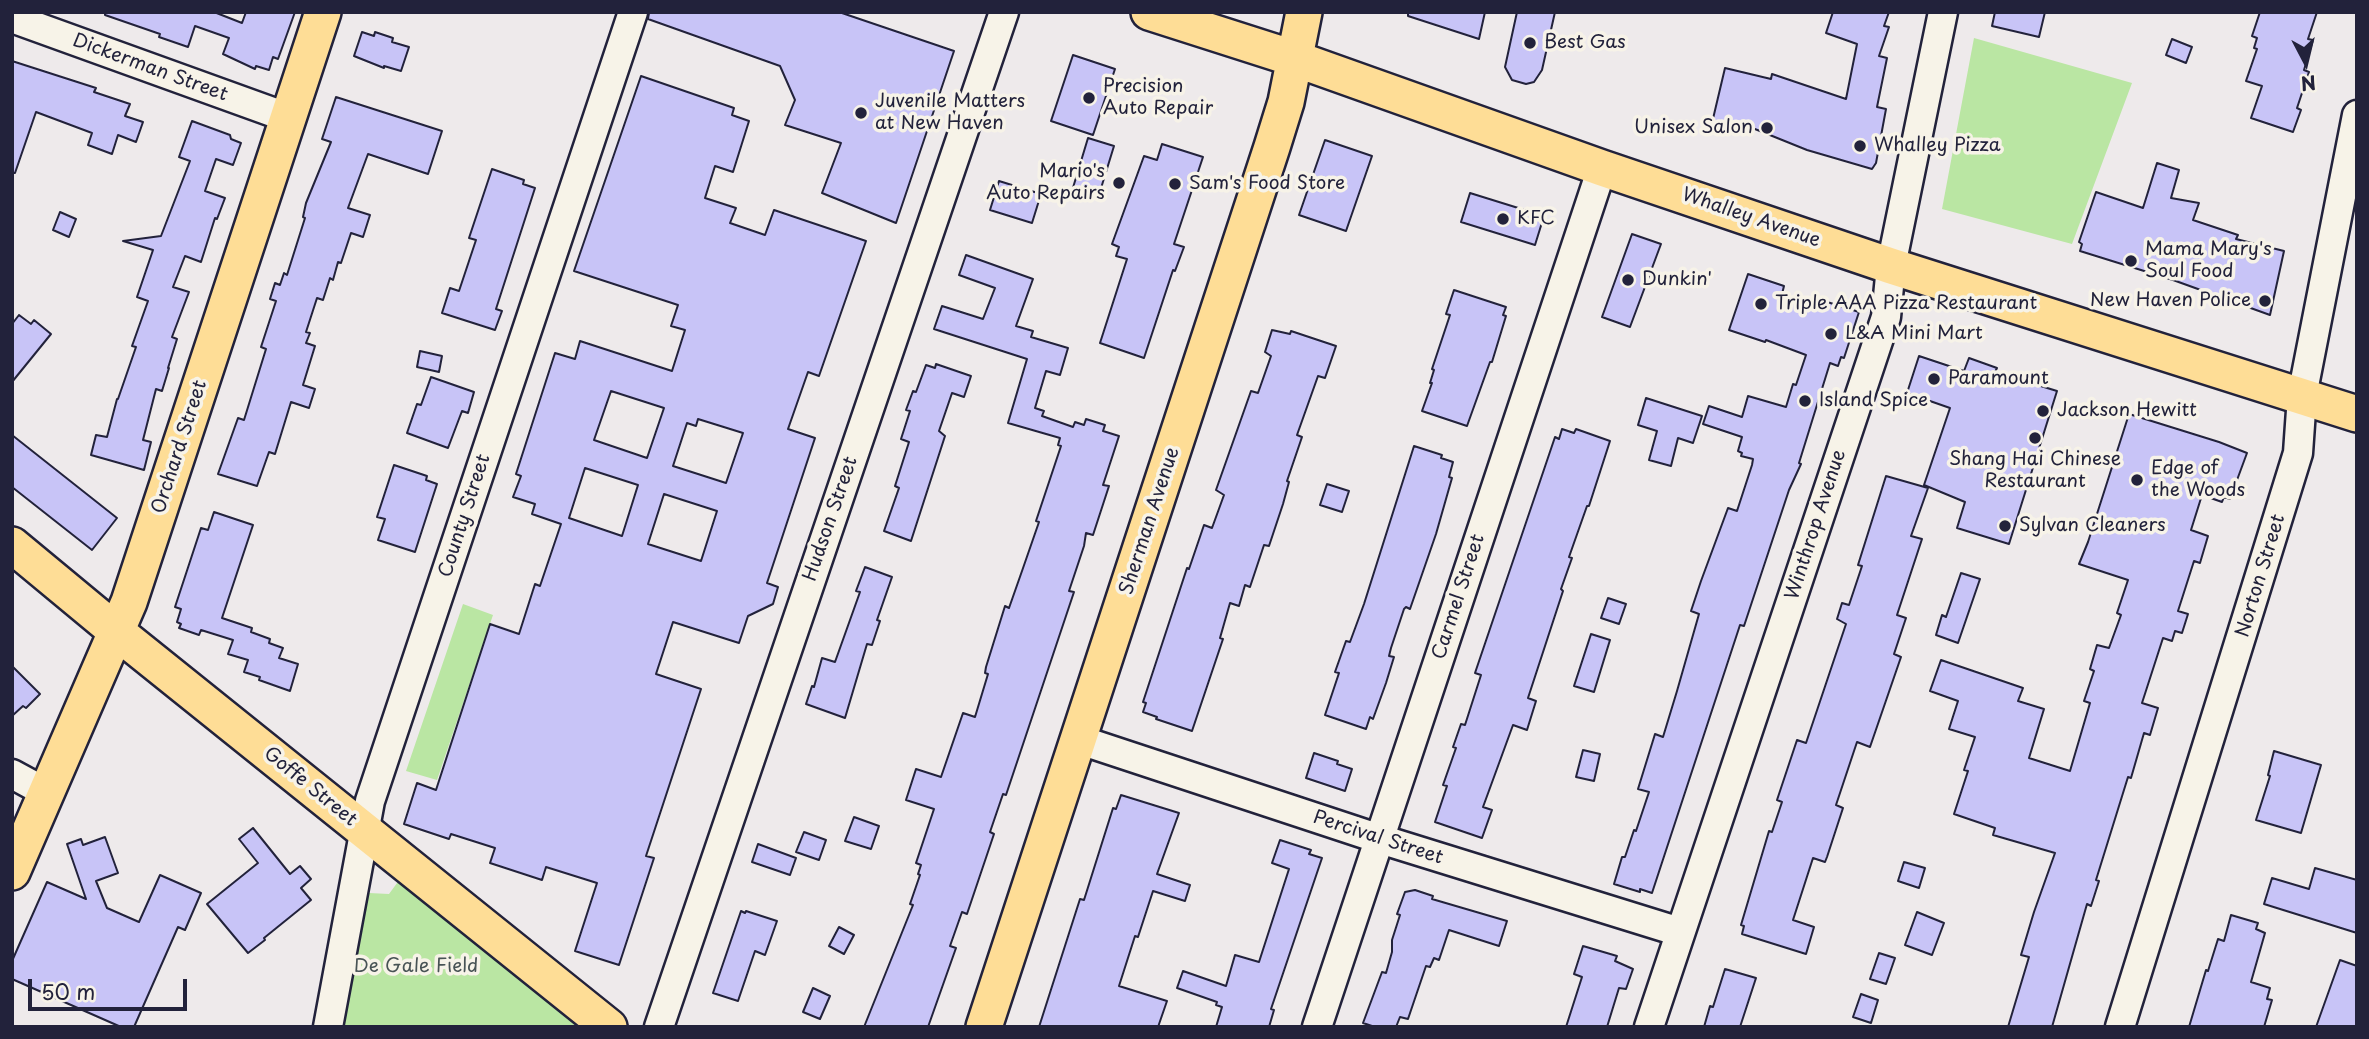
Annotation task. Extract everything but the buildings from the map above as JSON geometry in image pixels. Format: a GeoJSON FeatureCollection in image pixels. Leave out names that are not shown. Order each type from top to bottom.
{"type":"FeatureCollection","features":[{"type":"Feature","properties":{"kind":"main road","name":"Orchard Street"},"geometry":{"type":"LineString","coordinates":[[12,872],[129,602],[323,12]]}},
{"type":"Feature","properties":{"kind":"main road","name":"Whalley Avenue"},"geometry":{"type":"LineString","coordinates":[[1149,12],[1296,59],[1602,168],[1891,266],[2357,414]]}},
{"type":"Feature","properties":{"kind":"main road","name":"Sherman Avenue"},"geometry":{"type":"LineString","coordinates":[[984,1027],[1256,199],[1286,102],[1304,12]]}},
{"type":"Feature","properties":{"kind":"main road","name":"Goffe Street"},"geometry":{"type":"LineString","coordinates":[[12,545],[609,1027]]}},
{"type":"Feature","properties":{"kind":"street","name":"County Street"},"geometry":{"type":"LineString","coordinates":[[328,1027],[370,801],[633,12]]}},
{"type":"Feature","properties":{"kind":"street","name":"Hudson Street"},"geometry":{"type":"LineString","coordinates":[[659,1027],[1003,12]]}},
{"type":"Feature","properties":{"kind":"street","name":"Winthrop Avenue"},"geometry":{"type":"LineString","coordinates":[[1649,1027],[1886,317],[1891,266],[1943,12]]}},
{"type":"Feature","properties":{"kind":"street","name":"Dickerman Street"},"geometry":{"type":"LineString","coordinates":[[12,18],[289,118]]}},
{"type":"Feature","properties":{"kind":"street","name":"Norton Street"},"geometry":{"type":"LineString","coordinates":[[2120,1027],[2298,453],[2302,396],[2357,115]]}},
{"type":"Feature","properties":{"kind":"street","name":"Carmel Street"},"geometry":{"type":"LineString","coordinates":[[1317,1027],[1602,168]]}},
{"type":"Feature","properties":{"kind":"street","name":"Percival Street"},"geometry":{"type":"LineString","coordinates":[[1077,739],[1380,839],[1680,932]]}},
{"type":"Feature","properties":{"kind":"street"},"geometry":{"type":"LineString","coordinates":[[12,774],[47,793]]}},
{"type":"Feature","properties":{"kind":"green space"},"geometry":{"type":"Polygon","coordinates":[[[1974,38],[2132,83],[2072,244],[1942,209],[1974,38]]]}},
{"type":"Feature","properties":{"kind":"green space"},"geometry":{"type":"Polygon","coordinates":[[[463,604],[493,615],[437,780],[406,771],[463,604]]]}},
{"type":"Feature","properties":{"kind":"green space","name":"De Gale Field"},"geometry":{"type":"Polygon","coordinates":[[[400,879],[583,1027],[344,1027],[369,893],[389,894],[400,879]]]}},
{"type":"Feature","properties":{"kind":"place","name":"Best Gas"},"geometry":{"type":"Point","coordinates":[1530,43]}},
{"type":"Feature","properties":{"kind":"place","name":"Precision Auto Repair"},"geometry":{"type":"Point","coordinates":[1089,98]}},
{"type":"Feature","properties":{"kind":"place","name":"Juvenile Matters at New Haven"},"geometry":{"type":"Point","coordinates":[861,113]}},
{"type":"Feature","properties":{"kind":"place","name":"Unisex Salon"},"geometry":{"type":"Point","coordinates":[1767,128]}},
{"type":"Feature","properties":{"kind":"place","name":"Whalley Pizza"},"geometry":{"type":"Point","coordinates":[1860,146]}},
{"type":"Feature","properties":{"kind":"place","name":"Mario's Auto Repairs"},"geometry":{"type":"Point","coordinates":[1119,183]}},
{"type":"Feature","properties":{"kind":"place","name":"Sam's Food Store"},"geometry":{"type":"Point","coordinates":[1175,184]}},
{"type":"Feature","properties":{"kind":"place","name":"KFC"},"geometry":{"type":"Point","coordinates":[1503,219]}},
{"type":"Feature","properties":{"kind":"place","name":"Mama Mary's Soul Food"},"geometry":{"type":"Point","coordinates":[2131,261]}},
{"type":"Feature","properties":{"kind":"place","name":"Dunkin'"},"geometry":{"type":"Point","coordinates":[1628,280]}},
{"type":"Feature","properties":{"kind":"place","name":"New Haven Police"},"geometry":{"type":"Point","coordinates":[2265,301]}},
{"type":"Feature","properties":{"kind":"place","name":"Triple AAA Pizza Restaurant"},"geometry":{"type":"Point","coordinates":[1761,304]}},
{"type":"Feature","properties":{"kind":"place","name":"L&A Mini Mart"},"geometry":{"type":"Point","coordinates":[1831,334]}},
{"type":"Feature","properties":{"kind":"place","name":"Paramount"},"geometry":{"type":"Point","coordinates":[1934,379]}},
{"type":"Feature","properties":{"kind":"place","name":"Island Spice"},"geometry":{"type":"Point","coordinates":[1805,401]}},
{"type":"Feature","properties":{"kind":"place","name":"Jackson Hewitt"},"geometry":{"type":"Point","coordinates":[2043,411]}},
{"type":"Feature","properties":{"kind":"place","name":"Shang Hai Chinese Restaurant"},"geometry":{"type":"Point","coordinates":[2035,438]}},
{"type":"Feature","properties":{"kind":"place","name":"Edge of the Woods"},"geometry":{"type":"Point","coordinates":[2137,480]}},
{"type":"Feature","properties":{"kind":"place","name":"Sylvan Cleaners"},"geometry":{"type":"Point","coordinates":[2005,526]}}]}
